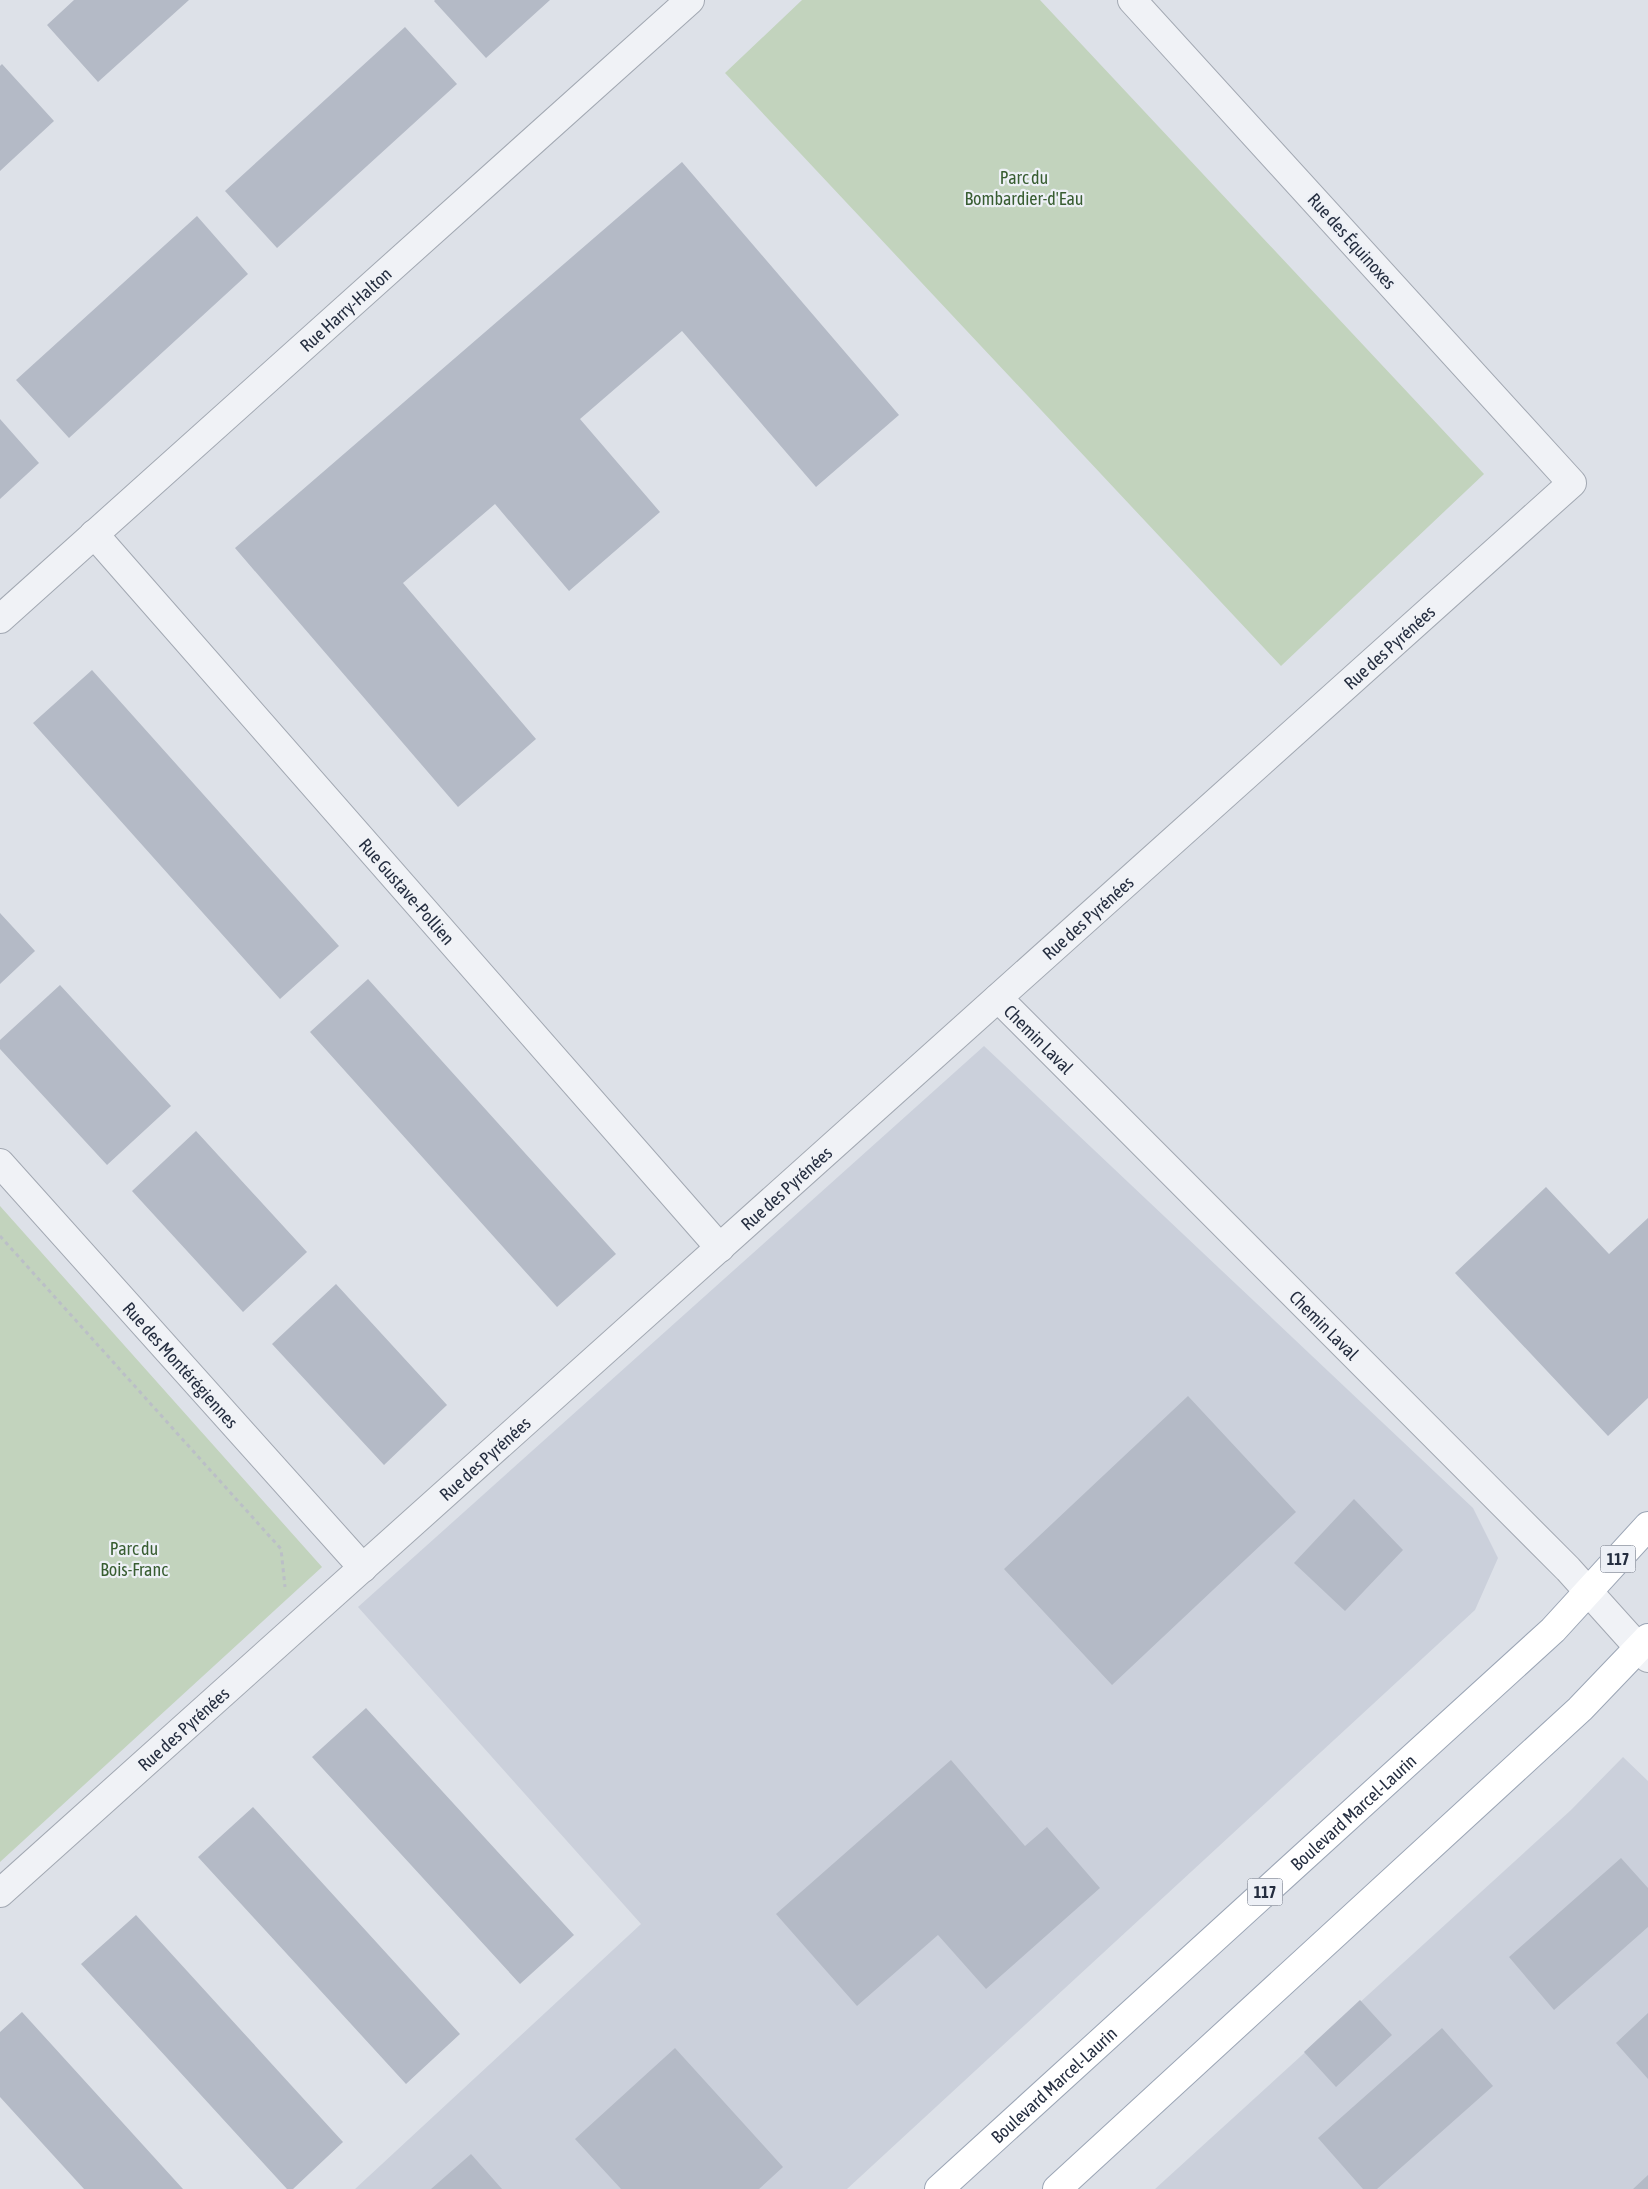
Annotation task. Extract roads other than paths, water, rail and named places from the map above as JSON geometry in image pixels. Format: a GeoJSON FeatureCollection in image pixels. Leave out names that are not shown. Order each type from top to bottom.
{"type":"FeatureCollection","features":[{"type":"Feature","properties":{"kind":"main road","name":"Boulevard Marcel-Laurin"},"geometry":{"type":"LineString","coordinates":[[939,2189],[1553,1630],[1648,1526]]}},
{"type":"Feature","properties":{"kind":"main road"},"geometry":{"type":"LineString","coordinates":[[1057,2189],[1645,1648]]}},
{"type":"Feature","properties":{"kind":"street","name":"Rue Harry-Halton"},"geometry":{"type":"LineString","coordinates":[[0,618],[690,0]]}},
{"type":"Feature","properties":{"kind":"street","name":"Rue des Équinoxes"},"geometry":{"type":"LineString","coordinates":[[1132,0],[1572,483]]}},
{"type":"Feature","properties":{"kind":"street","name":"Rue des Pyrénées"},"geometry":{"type":"LineString","coordinates":[[0,1893],[1572,483]]}},
{"type":"Feature","properties":{"kind":"street","name":"Rue Gustave-Pollien"},"geometry":{"type":"LineString","coordinates":[[94,534],[720,1248]]}},
{"type":"Feature","properties":{"kind":"street","name":"Chemin Laval"},"geometry":{"type":"LineString","coordinates":[[998,998],[1645,1648]]}},
{"type":"Feature","properties":{"kind":"street","name":"Rue des Montérégiennes"},"geometry":{"type":"LineString","coordinates":[[0,1163],[363,1568]]}},
{"type":"Feature","properties":{"kind":"park label","name":"Parc du Bombardier-d'Eau"},"geometry":{"type":"Point","coordinates":[1024,187]}},
{"type":"Feature","properties":{"kind":"park label","name":"Parc du Bois-Franc"},"geometry":{"type":"Point","coordinates":[134,1558]}}]}
